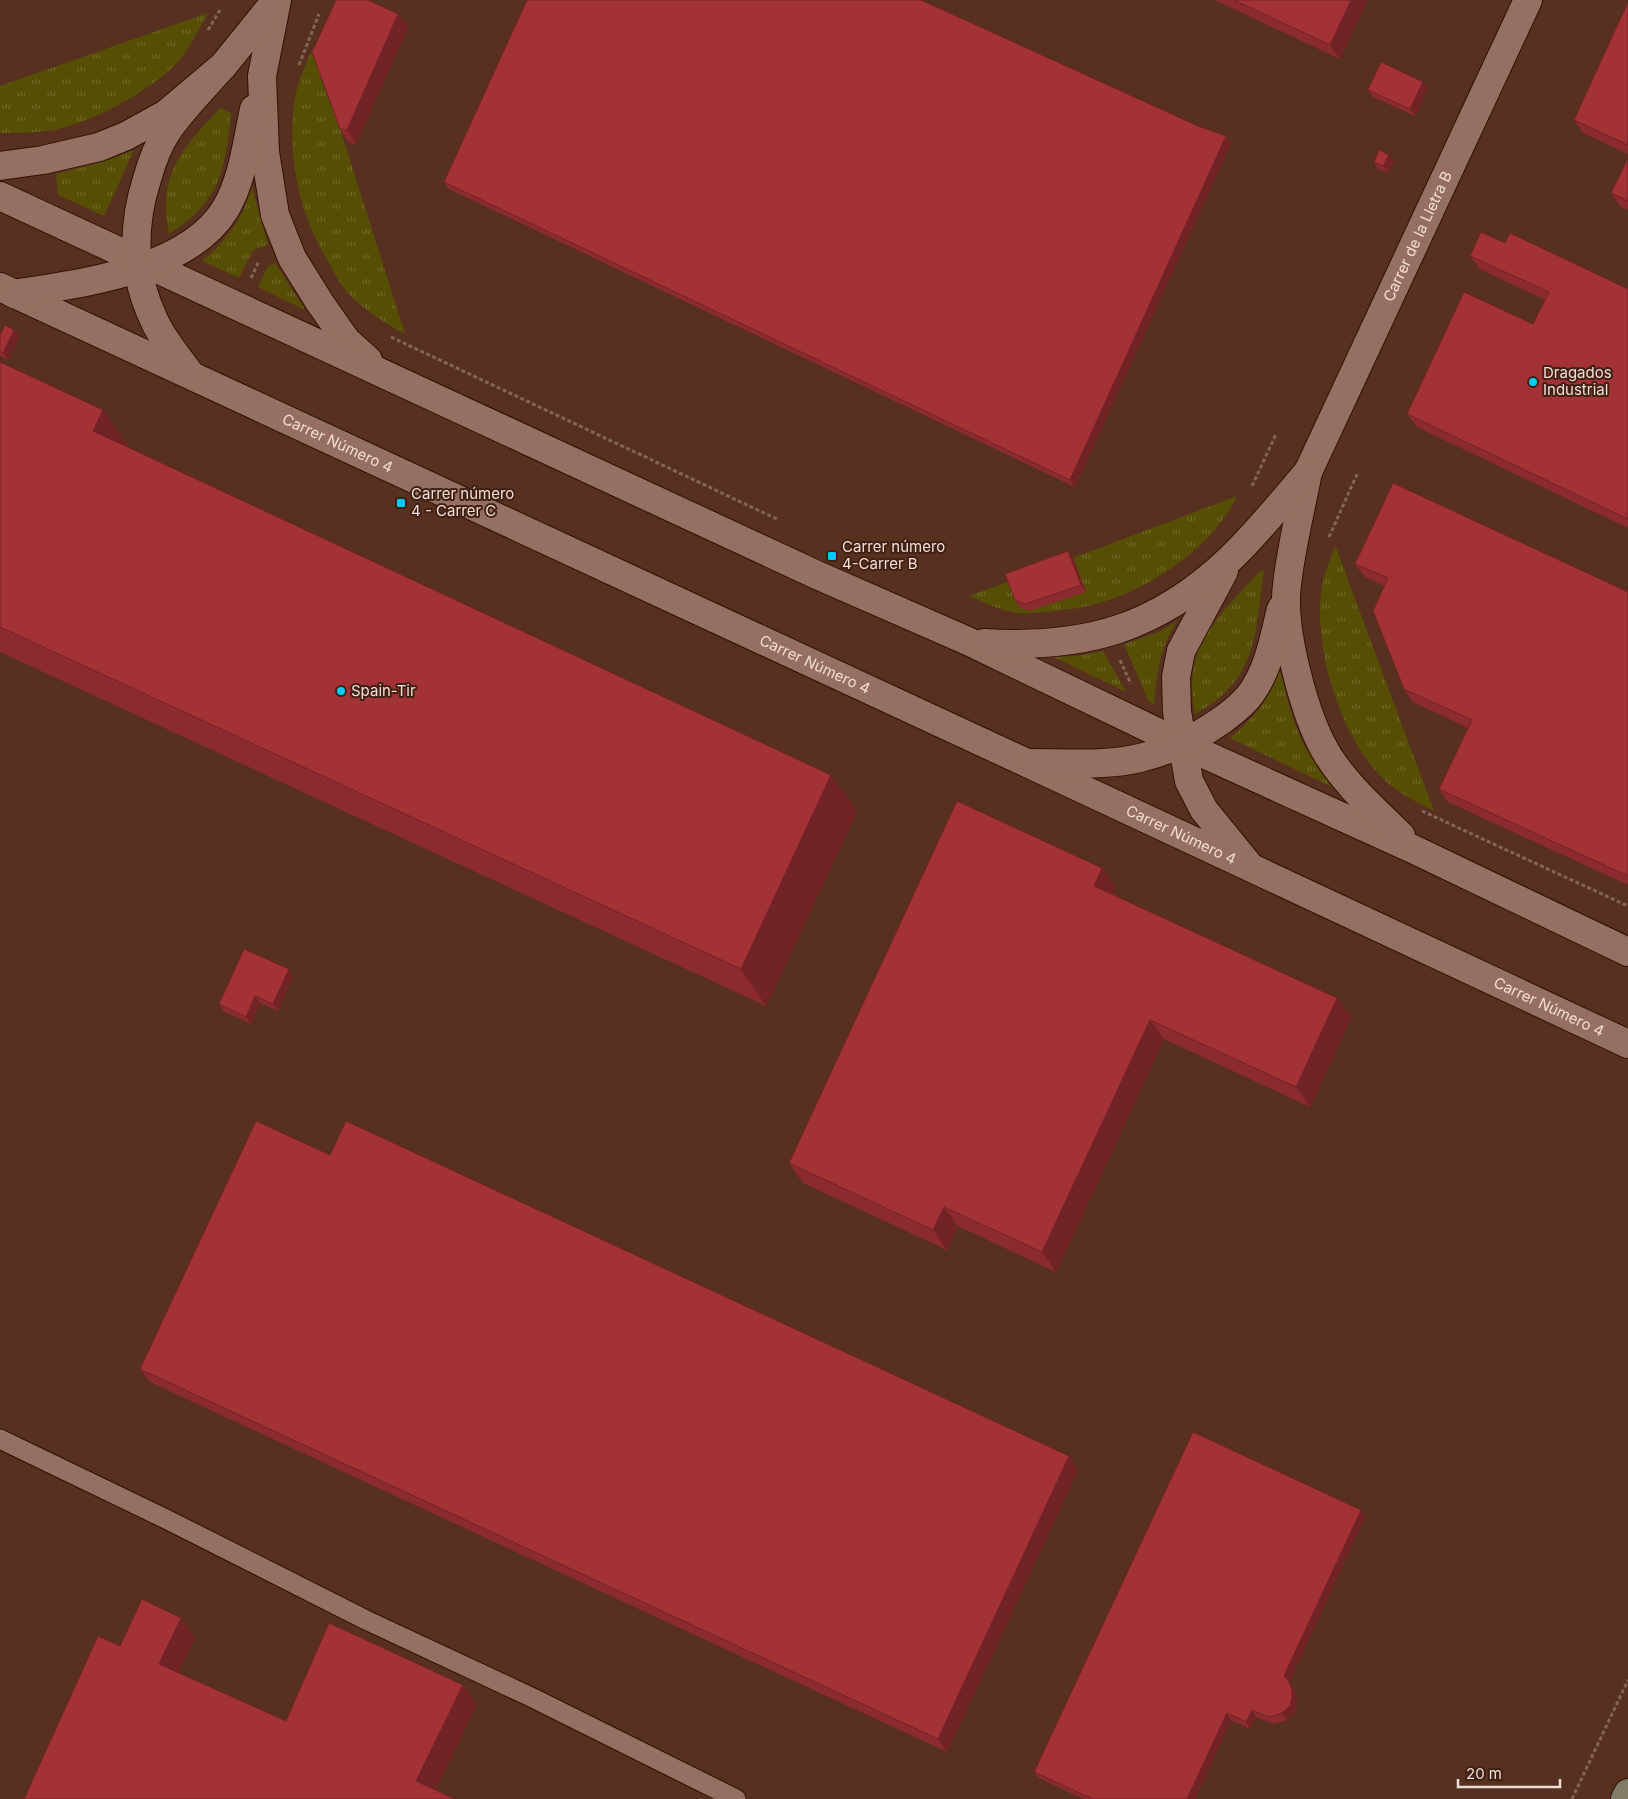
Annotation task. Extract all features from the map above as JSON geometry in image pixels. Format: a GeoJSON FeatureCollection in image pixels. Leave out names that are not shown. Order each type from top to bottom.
{"type":"FeatureCollection","features":[{"type":"Feature","properties":{"kind":"main road"},"geometry":{"type":"LineString","coordinates":[[1625,1799],[1628,1793]]}},
{"type":"Feature","properties":{"kind":"street"},"geometry":{"type":"LineString","coordinates":[[191,375],[155,323],[140,282],[141,264],[135,246],[137,219],[143,190],[153,156],[168,129],[277,0]]}},
{"type":"Feature","properties":{"kind":"street"},"geometry":{"type":"LineString","coordinates":[[7,291],[98,280],[190,245],[207,231],[226,208],[240,170],[262,76],[277,0]]}},
{"type":"Feature","properties":{"kind":"street","name":"Carrer de la Lletra B"},"geometry":{"type":"LineString","coordinates":[[1308,472],[1528,0]]}},
{"type":"Feature","properties":{"kind":"street"},"geometry":{"type":"LineString","coordinates":[[0,166],[69,155],[99,147],[126,136],[166,114],[223,66]]}},
{"type":"Feature","properties":{"kind":"street"},"geometry":{"type":"LineString","coordinates":[[262,76],[265,152],[270,184],[276,215],[292,258],[346,340],[386,376]]}},
{"type":"Feature","properties":{"kind":"street"},"geometry":{"type":"LineString","coordinates":[[0,196],[141,264],[817,575],[970,642],[1182,744],[1415,850],[1628,952]]}},
{"type":"Feature","properties":{"kind":"street","name":"Carrer Número 4"},"geometry":{"type":"LineString","coordinates":[[7,291],[1027,763],[1628,1044]]}},
{"type":"Feature","properties":{"kind":"street"},"geometry":{"type":"LineString","coordinates":[[970,642],[1021,645],[1062,642],[1102,635],[1136,624],[1165,610],[1230,559],[1308,472]]}},
{"type":"Feature","properties":{"kind":"street"},"geometry":{"type":"LineString","coordinates":[[1027,763],[1102,763],[1139,758],[1182,744],[1213,726],[1236,709],[1252,692],[1269,657],[1286,586],[1308,472]]}},
{"type":"Feature","properties":{"kind":"street"},"geometry":{"type":"LineString","coordinates":[[1230,559],[1181,651],[1176,677],[1177,712],[1189,781],[1204,810],[1252,868]]}},
{"type":"Feature","properties":{"kind":"street"},"geometry":{"type":"LineString","coordinates":[[1286,586],[1292,650],[1300,688],[1328,757],[1354,790],[1415,850]]}},
{"type":"Feature","properties":{"kind":"lane"},"geometry":{"type":"LineString","coordinates":[[0,1440],[168,1520],[366,1620],[533,1698],[736,1799]]}},
{"type":"Feature","properties":{"kind":"path"},"geometry":{"type":"LineString","coordinates":[[208,31],[220,10]]}},
{"type":"Feature","properties":{"kind":"path"},"geometry":{"type":"LineString","coordinates":[[296,70],[319,14]]}},
{"type":"Feature","properties":{"kind":"path"},"geometry":{"type":"LineString","coordinates":[[385,334],[784,522]]}},
{"type":"Feature","properties":{"kind":"path"},"geometry":{"type":"LineString","coordinates":[[1249,491],[1276,434]]}},
{"type":"Feature","properties":{"kind":"path"},"geometry":{"type":"LineString","coordinates":[[1328,540],[1358,472]]}},
{"type":"Feature","properties":{"kind":"path"},"geometry":{"type":"LineString","coordinates":[[1117,654],[1132,685]]}},
{"type":"Feature","properties":{"kind":"path"},"geometry":{"type":"LineString","coordinates":[[1422,811],[1628,906]]}},
{"type":"Feature","properties":{"kind":"path"},"geometry":{"type":"LineString","coordinates":[[1572,1799],[1628,1680]]}},
{"type":"Feature","properties":{"kind":"shaded area"},"geometry":{"type":"Polygon","coordinates":[[[0,0],[1628,0],[1628,1799],[0,1799],[0,0]]]}},
{"type":"Feature","properties":{"kind":"green space"},"geometry":{"type":"Polygon","coordinates":[[[208,13],[180,60],[163,76],[134,96],[102,113],[69,126],[40,132],[0,133],[0,86],[208,13]]]}},
{"type":"Feature","properties":{"kind":"green space"},"geometry":{"type":"Polygon","coordinates":[[[314,46],[405,334],[367,310],[344,288],[335,275],[308,220],[297,182],[294,163],[293,123],[295,96],[314,46]]]}},
{"type":"Feature","properties":{"kind":"green space"},"geometry":{"type":"Polygon","coordinates":[[[220,108],[231,113],[226,151],[217,182],[210,196],[200,209],[169,234],[166,213],[167,195],[170,179],[176,164],[194,137],[220,108]]]}},
{"type":"Feature","properties":{"kind":"green space"},"geometry":{"type":"Polygon","coordinates":[[[134,150],[104,216],[58,195],[56,174],[102,162],[134,150]]]}},
{"type":"Feature","properties":{"kind":"green space"},"geometry":{"type":"Polygon","coordinates":[[[252,187],[268,245],[253,250],[239,278],[202,261],[233,228],[244,208],[252,187]]]}},
{"type":"Feature","properties":{"kind":"green space"},"geometry":{"type":"Polygon","coordinates":[[[275,263],[305,310],[258,287],[268,266],[275,263]]]}},
{"type":"Feature","properties":{"kind":"green space"},"geometry":{"type":"Polygon","coordinates":[[[1237,496],[1213,532],[1197,548],[1160,576],[1119,596],[1083,607],[1017,613],[1001,609],[969,596],[1010,581],[1086,592],[1073,558],[1237,496]]]}},
{"type":"Feature","properties":{"kind":"green space"},"geometry":{"type":"Polygon","coordinates":[[[1335,545],[1434,811],[1410,799],[1394,788],[1372,766],[1357,744],[1333,690],[1321,633],[1320,606],[1323,581],[1335,545]]]}},
{"type":"Feature","properties":{"kind":"green space"},"geometry":{"type":"Polygon","coordinates":[[[1261,570],[1264,571],[1255,635],[1250,653],[1242,670],[1231,686],[1216,700],[1195,714],[1192,690],[1194,669],[1199,651],[1207,634],[1218,618],[1261,570]]]}},
{"type":"Feature","properties":{"kind":"green space"},"geometry":{"type":"Polygon","coordinates":[[[1177,621],[1166,641],[1160,661],[1154,705],[1149,702],[1124,644],[1159,632],[1177,621]]]}},
{"type":"Feature","properties":{"kind":"green space"},"geometry":{"type":"Polygon","coordinates":[[[1103,651],[1126,692],[1054,657],[1077,656],[1103,651]]]}},
{"type":"Feature","properties":{"kind":"green space"},"geometry":{"type":"Polygon","coordinates":[[[1279,666],[1298,732],[1312,759],[1332,787],[1230,738],[1254,715],[1266,698],[1279,666]]]}},
{"type":"Feature","properties":{"kind":"building"},"geometry":{"type":"Polygon","coordinates":[[[336,0],[368,0],[398,14],[347,130],[340,129],[312,52],[336,0]]]}},
{"type":"Feature","properties":{"kind":"building"},"geometry":{"type":"Polygon","coordinates":[[[527,0],[921,0],[1198,126],[1226,136],[1070,480],[444,182],[527,0]]]}},
{"type":"Feature","properties":{"kind":"building"},"geometry":{"type":"Polygon","coordinates":[[[1234,0],[1351,0],[1330,45],[1234,0]]]}},
{"type":"Feature","properties":{"kind":"building"},"geometry":{"type":"Polygon","coordinates":[[[1628,2],[1628,145],[1574,120],[1628,2]]]}},
{"type":"Feature","properties":{"kind":"building"},"geometry":{"type":"Polygon","coordinates":[[[1381,62],[1423,82],[1410,109],[1368,90],[1381,62]]]}},
{"type":"Feature","properties":{"kind":"building"},"geometry":{"type":"Polygon","coordinates":[[[1379,150],[1389,155],[1383,166],[1374,162],[1379,150]]]}},
{"type":"Feature","properties":{"kind":"building"},"geometry":{"type":"Polygon","coordinates":[[[1628,158],[1628,201],[1611,193],[1628,158]]]}},
{"type":"Feature","properties":{"kind":"building","name":"Dragados Industrial"},"geometry":{"type":"Polygon","coordinates":[[[1481,232],[1505,243],[1510,233],[1628,289],[1628,519],[1407,414],[1464,292],[1533,324],[1549,292],[1470,256],[1481,232]]]}},
{"type":"Feature","properties":{"kind":"building"},"geometry":{"type":"Polygon","coordinates":[[[5,325],[14,330],[3,353],[0,351],[0,335],[5,325]]]}},
{"type":"Feature","properties":{"kind":"building","name":"Spain-Tir"},"geometry":{"type":"Polygon","coordinates":[[[0,362],[103,410],[93,431],[831,775],[741,969],[0,627],[0,362]]]}},
{"type":"Feature","properties":{"kind":"building"},"geometry":{"type":"Polygon","coordinates":[[[1393,483],[1628,592],[1628,876],[1439,789],[1472,720],[1404,689],[1373,611],[1388,578],[1355,564],[1393,483]]]}},
{"type":"Feature","properties":{"kind":"building"},"geometry":{"type":"Polygon","coordinates":[[[1068,551],[1081,585],[1025,604],[1015,600],[1005,574],[1068,551]]]}},
{"type":"Feature","properties":{"kind":"building"},"geometry":{"type":"Polygon","coordinates":[[[957,801],[1102,868],[1094,886],[1337,998],[1296,1087],[1150,1020],[1042,1252],[944,1207],[933,1230],[789,1163],[957,801]]]}},
{"type":"Feature","properties":{"kind":"building"},"geometry":{"type":"Polygon","coordinates":[[[244,949],[289,969],[273,1004],[255,996],[246,1017],[219,1004],[244,949]]]}},
{"type":"Feature","properties":{"kind":"building"},"geometry":{"type":"Polygon","coordinates":[[[256,1121],[330,1155],[346,1121],[1069,1456],[938,1739],[140,1369],[256,1121]]]}},
{"type":"Feature","properties":{"kind":"building"},"geometry":{"type":"Polygon","coordinates":[[[1193,1432],[1361,1510],[1284,1676],[1289,1682],[1292,1691],[1290,1706],[1282,1713],[1269,1717],[1252,1710],[1246,1722],[1227,1713],[1187,1799],[1093,1799],[1034,1772],[1193,1432]]]}},
{"type":"Feature","properties":{"kind":"building"},"geometry":{"type":"Polygon","coordinates":[[[142,1599],[181,1618],[159,1664],[286,1721],[329,1623],[463,1685],[416,1781],[455,1799],[24,1799],[98,1636],[120,1646],[142,1599]]]}},
{"type":"Feature","properties":{"kind":"place","name":"Dragados Industrial"},"geometry":{"type":"Point","coordinates":[1533,382]}},
{"type":"Feature","properties":{"kind":"place","name":"Carrer número 4 - Carrer C"},"geometry":{"type":"Point","coordinates":[401,503]}},
{"type":"Feature","properties":{"kind":"place","name":"Carrer número 4-Carrer B"},"geometry":{"type":"Point","coordinates":[832,556]}},
{"type":"Feature","properties":{"kind":"place","name":"Spain-Tir"},"geometry":{"type":"Point","coordinates":[341,691]}}]}
